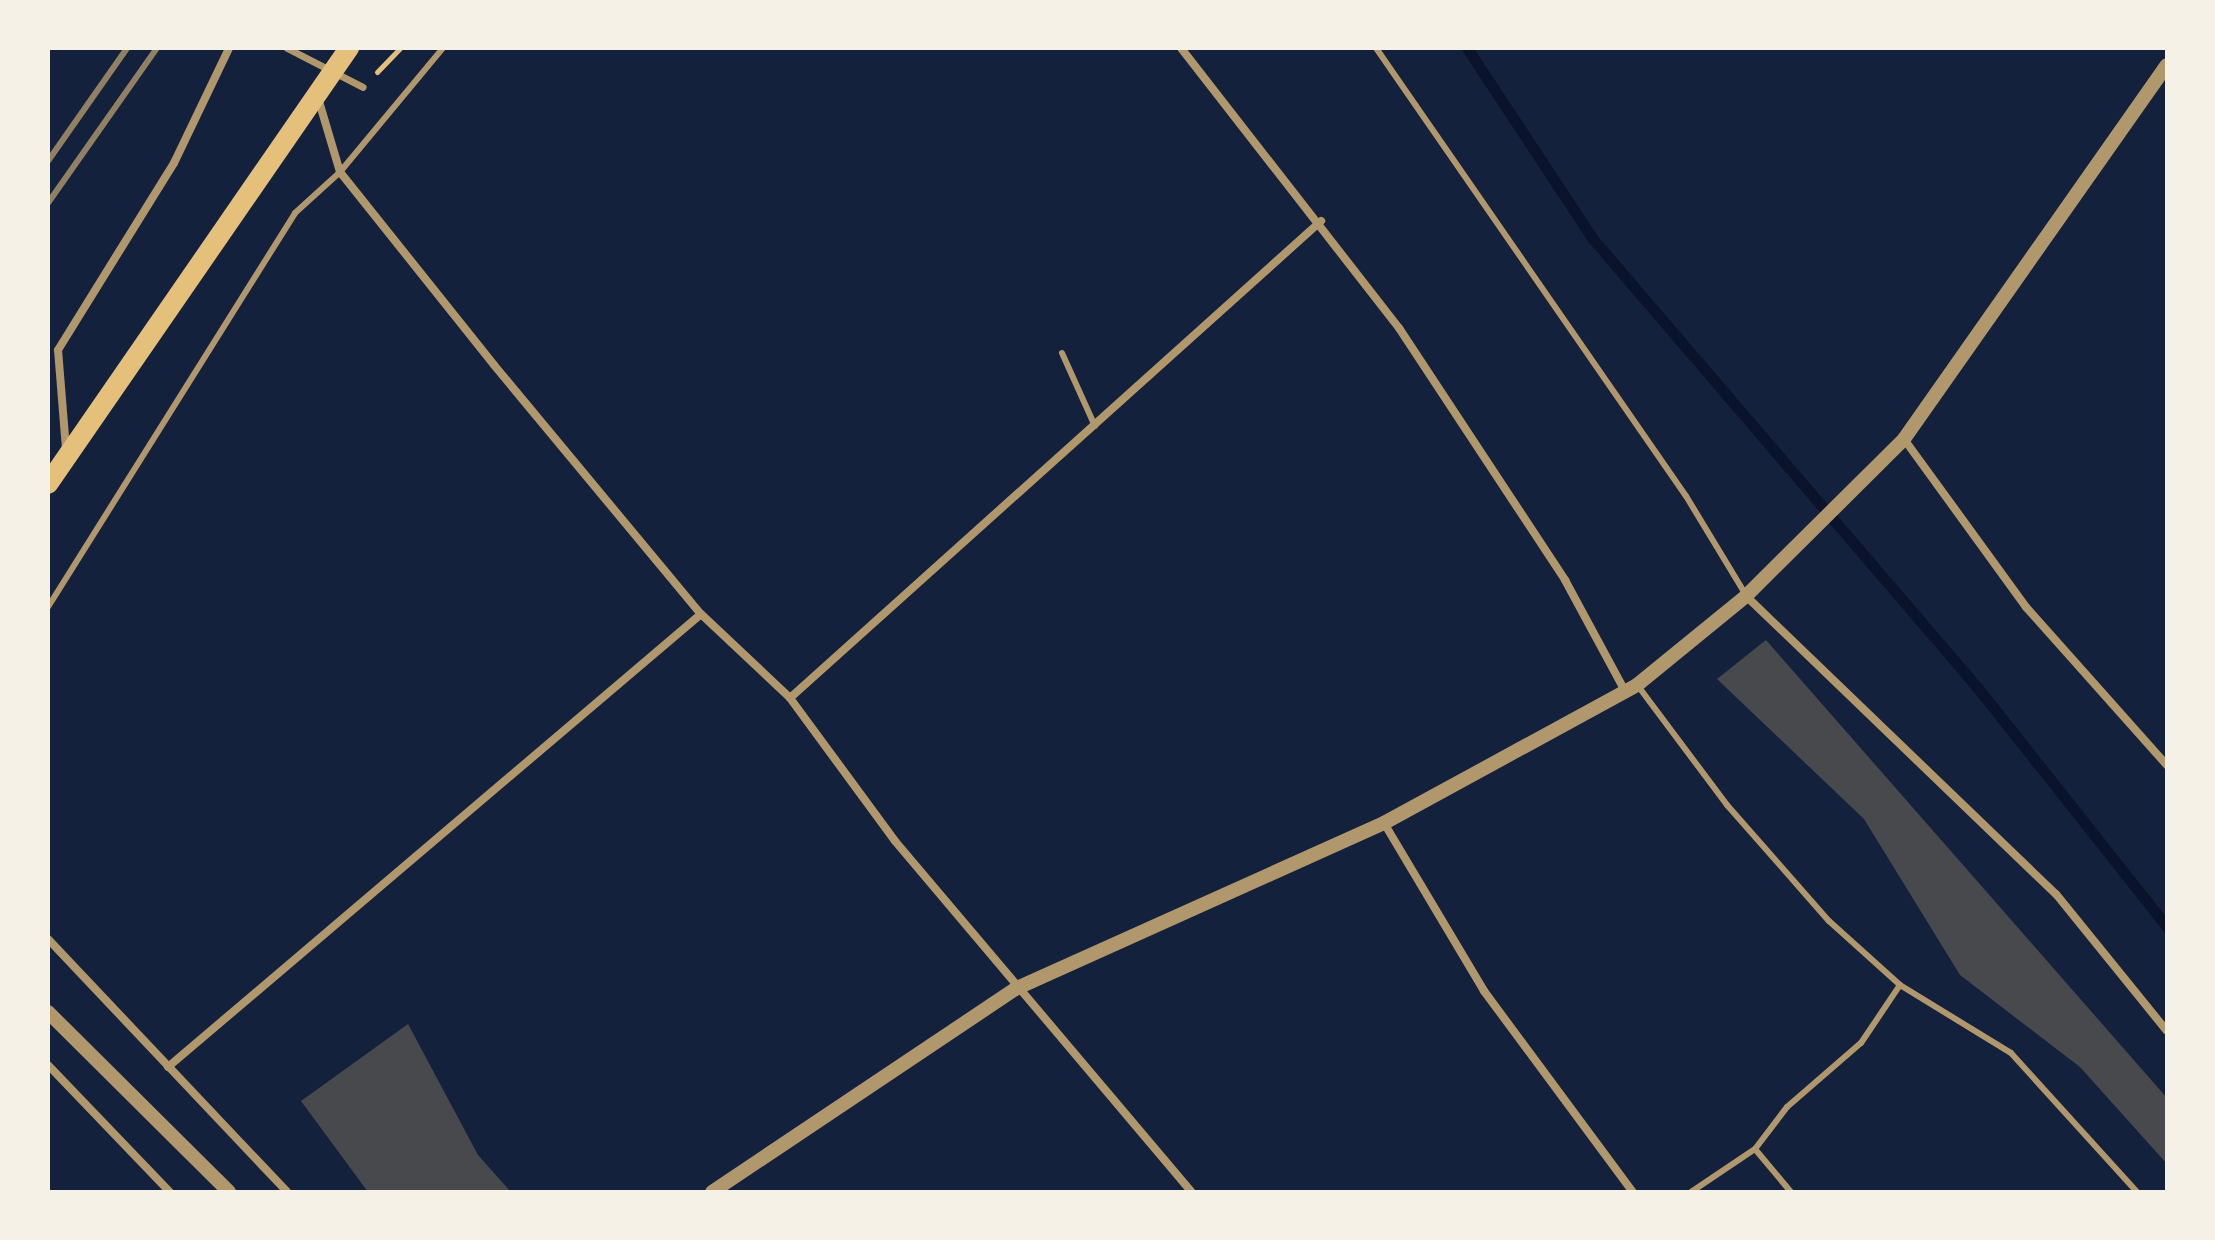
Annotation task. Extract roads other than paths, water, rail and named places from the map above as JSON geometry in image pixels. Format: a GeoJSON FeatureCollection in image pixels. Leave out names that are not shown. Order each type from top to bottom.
{"type":"FeatureCollection","features":[{"type":"Feature","properties":{"kind":"main road"},"geometry":{"type":"LineString","coordinates":[[48,484],[66,451],[349,48]]}},
{"type":"Feature","properties":{"kind":"street"},"geometry":{"type":"LineString","coordinates":[[66,451],[58,350],[174,163],[229,48]]}},
{"type":"Feature","properties":{"kind":"street"},"geometry":{"type":"LineString","coordinates":[[287,48],[363,87]]}},
{"type":"Feature","properties":{"kind":"street"},"geometry":{"type":"LineString","coordinates":[[1181,48],[1321,221],[1480,446],[1631,687]]}},
{"type":"Feature","properties":{"kind":"street"},"geometry":{"type":"LineString","coordinates":[[712,1192],[1017,988],[1384,823],[1567,729],[1631,687],[1746,596],[1904,439],[2167,65]]}},
{"type":"Feature","properties":{"kind":"street"},"geometry":{"type":"LineString","coordinates":[[317,93],[340,172],[701,614],[790,698],[1017,988],[1192,1192]]}},
{"type":"Feature","properties":{"kind":"street"},"geometry":{"type":"LineString","coordinates":[[790,698],[1321,221]]}},
{"type":"Feature","properties":{"kind":"street"},"geometry":{"type":"LineString","coordinates":[[1904,439],[2026,607],[2167,765]]}},
{"type":"Feature","properties":{"kind":"street"},"geometry":{"type":"LineString","coordinates":[[1746,596],[2056,894],[2167,1031]]}},
{"type":"Feature","properties":{"kind":"street"},"geometry":{"type":"LineString","coordinates":[[168,1067],[701,614]]}},
{"type":"Feature","properties":{"kind":"street"},"geometry":{"type":"LineString","coordinates":[[1384,823],[1484,991],[1633,1192]]}},
{"type":"Feature","properties":{"kind":"street"},"geometry":{"type":"LineString","coordinates":[[48,939],[287,1192]]}},
{"type":"Feature","properties":{"kind":"street"},"geometry":{"type":"LineString","coordinates":[[48,1012],[229,1192]]}},
{"type":"Feature","properties":{"kind":"street"},"geometry":{"type":"LineString","coordinates":[[48,1065],[170,1192]]}},
{"type":"Feature","properties":{"kind":"lane"},"geometry":{"type":"LineString","coordinates":[[48,607],[295,213],[340,172],[443,48]]}},
{"type":"Feature","properties":{"kind":"lane"},"geometry":{"type":"LineString","coordinates":[[1376,48],[1686,496],[1746,596]]}},
{"type":"Feature","properties":{"kind":"lane"},"geometry":{"type":"LineString","coordinates":[[1062,353],[1095,426]]}},
{"type":"Feature","properties":{"kind":"lane"},"geometry":{"type":"LineString","coordinates":[[1631,687],[1727,805],[1829,921],[1900,985],[2011,1053],[2137,1192]]}},
{"type":"Feature","properties":{"kind":"lane"},"geometry":{"type":"LineString","coordinates":[[1691,1192],[1755,1149],[1787,1107],[1861,1043],[1900,985]]}},
{"type":"Feature","properties":{"kind":"lane"},"geometry":{"type":"LineString","coordinates":[[1755,1149],[1791,1192]]}},
{"type":"Feature","properties":{"kind":"waterway"},"geometry":{"type":"LineString","coordinates":[[1467,48],[1593,239],[1977,687],[2167,927]]}},
{"type":"Feature","properties":{"kind":"railway"},"geometry":{"type":"LineString","coordinates":[[48,161],[127,48]]}},
{"type":"Feature","properties":{"kind":"railway"},"geometry":{"type":"LineString","coordinates":[[48,203],[157,48]]}}]}
